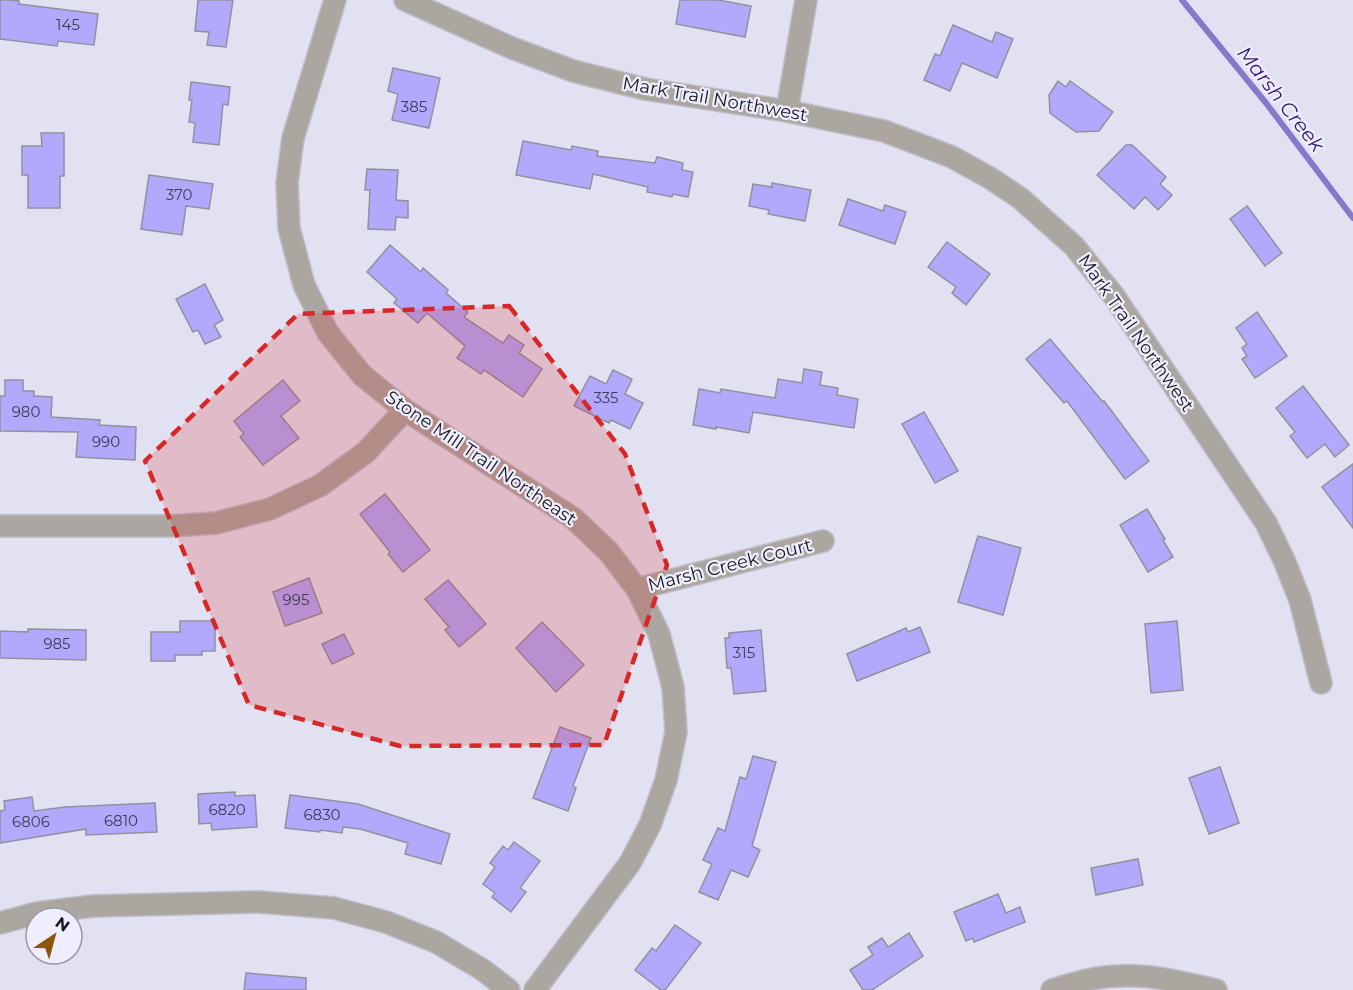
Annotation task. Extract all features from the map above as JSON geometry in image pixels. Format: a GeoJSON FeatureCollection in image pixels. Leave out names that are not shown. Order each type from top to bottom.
{"type":"FeatureCollection","features":[{"type":"Feature","properties":{"kind":"street","name":"Stone Mill Trail Northeast"},"geometry":{"type":"LineString","coordinates":[[335,0],[293,138],[287,183],[289,228],[303,285],[328,333],[362,375],[405,410],[573,518],[608,550],[637,588],[659,634],[673,687],[676,732],[666,780],[650,825],[630,863],[535,990]]}},
{"type":"Feature","properties":{"kind":"street","name":"Mark Trail Northwest"},"geometry":{"type":"LineString","coordinates":[[405,0],[512,48],[573,71],[645,89],[787,111],[884,131],[952,157],[1020,198],[1074,246],[1114,296],[1266,523],[1300,600],[1321,683]]}},
{"type":"Feature","properties":{"kind":"street"},"geometry":{"type":"LineString","coordinates":[[787,111],[806,0]]}},
{"type":"Feature","properties":{"kind":"street"},"geometry":{"type":"LineString","coordinates":[[0,526],[170,526],[216,523],[270,509],[321,485],[366,452],[405,410]]}},
{"type":"Feature","properties":{"kind":"street","name":"Marsh Creek Court"},"geometry":{"type":"LineString","coordinates":[[637,588],[823,541]]}},
{"type":"Feature","properties":{"kind":"street"},"geometry":{"type":"LineString","coordinates":[[0,923],[37,913],[93,906],[259,902],[334,908],[386,922],[436,942],[483,970],[509,990]]}},
{"type":"Feature","properties":{"kind":"street"},"geometry":{"type":"LineString","coordinates":[[1052,990],[1080,981],[1120,975],[1167,979],[1216,990]]}},
{"type":"Feature","properties":{"kind":"highlighted area"},"geometry":{"type":"Polygon","coordinates":[[[509,306],[625,454],[667,565],[604,745],[400,746],[249,705],[145,461],[298,314],[509,306]]]}},
{"type":"Feature","properties":{"kind":"building"},"geometry":{"type":"Polygon","coordinates":[[[0,0],[98,14],[94,45],[58,41],[57,46],[0,39],[0,0]]]}},
{"type":"Feature","properties":{"kind":"building"},"geometry":{"type":"Polygon","coordinates":[[[198,0],[233,0],[226,47],[207,45],[209,32],[195,31],[198,0]]]}},
{"type":"Feature","properties":{"kind":"building"},"geometry":{"type":"Polygon","coordinates":[[[680,0],[718,0],[751,6],[745,37],[676,24],[680,0]]]}},
{"type":"Feature","properties":{"kind":"building"},"geometry":{"type":"Polygon","coordinates":[[[953,25],[992,42],[996,32],[1013,39],[997,78],[962,63],[950,91],[924,80],[935,54],[940,56],[953,25]]]}},
{"type":"Feature","properties":{"kind":"building"},"geometry":{"type":"Polygon","coordinates":[[[393,68],[440,78],[429,128],[392,120],[398,94],[388,91],[393,68]]]}},
{"type":"Feature","properties":{"kind":"building"},"geometry":{"type":"Polygon","coordinates":[[[1058,81],[1066,87],[1070,81],[1113,112],[1099,131],[1076,132],[1050,113],[1049,95],[1058,81]]]}},
{"type":"Feature","properties":{"kind":"building"},"geometry":{"type":"Polygon","coordinates":[[[191,82],[230,87],[228,105],[223,104],[219,145],[193,142],[195,123],[189,122],[192,100],[189,100],[191,82]]]}},
{"type":"Feature","properties":{"kind":"building"},"geometry":{"type":"Polygon","coordinates":[[[41,133],[64,133],[64,176],[60,176],[60,208],[28,208],[28,175],[22,175],[22,146],[42,146],[41,133]]]}},
{"type":"Feature","properties":{"kind":"building"},"geometry":{"type":"Polygon","coordinates":[[[523,141],[571,150],[572,146],[598,151],[597,156],[655,163],[657,157],[683,163],[682,170],[693,172],[688,197],[673,194],[672,197],[647,192],[648,187],[593,174],[590,189],[516,175],[523,141]]]}},
{"type":"Feature","properties":{"kind":"building"},"geometry":{"type":"Polygon","coordinates":[[[1126,145],[1132,145],[1166,177],[1160,184],[1172,195],[1158,210],[1145,197],[1134,209],[1097,175],[1126,145]]]}},
{"type":"Feature","properties":{"kind":"building"},"geometry":{"type":"Polygon","coordinates":[[[367,169],[398,170],[396,200],[408,201],[408,218],[396,217],[395,230],[368,229],[370,190],[365,190],[367,169]]]}},
{"type":"Feature","properties":{"kind":"building"},"geometry":{"type":"Polygon","coordinates":[[[149,175],[213,184],[209,209],[186,206],[182,235],[141,229],[149,175]]]}},
{"type":"Feature","properties":{"kind":"building"},"geometry":{"type":"Polygon","coordinates":[[[772,183],[811,190],[805,221],[768,214],[769,210],[749,206],[753,184],[772,187],[772,183]]]}},
{"type":"Feature","properties":{"kind":"building"},"geometry":{"type":"Polygon","coordinates":[[[848,199],[883,211],[885,205],[906,212],[895,244],[839,225],[848,199]]]}},
{"type":"Feature","properties":{"kind":"building"},"geometry":{"type":"Polygon","coordinates":[[[1247,206],[1282,253],[1265,266],[1230,219],[1247,206]]]}},
{"type":"Feature","properties":{"kind":"building"},"geometry":{"type":"Polygon","coordinates":[[[947,242],[990,274],[966,305],[952,293],[956,287],[928,267],[947,242]]]}},
{"type":"Feature","properties":{"kind":"building"},"geometry":{"type":"Polygon","coordinates":[[[390,245],[421,272],[423,268],[448,290],[446,293],[468,312],[464,317],[503,343],[509,335],[524,345],[519,353],[542,369],[523,397],[484,370],[481,374],[457,358],[465,346],[427,313],[418,323],[394,303],[397,299],[367,272],[390,245]]]}},
{"type":"Feature","properties":{"kind":"building"},"geometry":{"type":"Polygon","coordinates":[[[205,284],[223,320],[214,325],[221,337],[205,344],[198,330],[193,332],[176,299],[205,284]]]}},
{"type":"Feature","properties":{"kind":"building"},"geometry":{"type":"Polygon","coordinates":[[[1257,312],[1287,356],[1255,378],[1242,359],[1247,356],[1242,348],[1247,344],[1236,328],[1257,312]]]}},
{"type":"Feature","properties":{"kind":"building"},"geometry":{"type":"Polygon","coordinates":[[[1050,339],[1104,401],[1149,461],[1125,479],[1067,401],[1064,403],[1026,359],[1050,339]]]}},
{"type":"Feature","properties":{"kind":"building"},"geometry":{"type":"Polygon","coordinates":[[[804,369],[822,372],[820,385],[838,388],[837,395],[858,399],[854,428],[753,412],[749,433],[693,425],[699,389],[720,393],[721,389],[775,398],[778,379],[802,383],[804,369]]]}},
{"type":"Feature","properties":{"kind":"building"},"geometry":{"type":"Polygon","coordinates":[[[613,370],[632,379],[625,394],[643,403],[630,429],[611,420],[609,423],[574,406],[590,376],[606,384],[613,370]]]}},
{"type":"Feature","properties":{"kind":"building"},"geometry":{"type":"Polygon","coordinates":[[[5,380],[23,380],[23,391],[34,391],[34,396],[52,397],[51,417],[100,420],[99,425],[136,427],[135,460],[76,457],[78,432],[0,431],[0,396],[5,396],[5,380]]]}},
{"type":"Feature","properties":{"kind":"building"},"geometry":{"type":"Polygon","coordinates":[[[283,380],[300,401],[281,416],[299,438],[263,465],[240,437],[244,434],[234,421],[283,380]]]}},
{"type":"Feature","properties":{"kind":"building"},"geometry":{"type":"Polygon","coordinates":[[[1303,386],[1349,445],[1335,457],[1325,444],[1307,458],[1290,436],[1295,432],[1276,408],[1303,386]]]}},
{"type":"Feature","properties":{"kind":"building"},"geometry":{"type":"Polygon","coordinates":[[[924,412],[958,471],[935,483],[902,424],[924,412]]]}},
{"type":"Feature","properties":{"kind":"building"},"geometry":{"type":"Polygon","coordinates":[[[1353,464],[1353,528],[1322,487],[1353,464]]]}},
{"type":"Feature","properties":{"kind":"building"},"geometry":{"type":"Polygon","coordinates":[[[385,494],[430,550],[403,572],[360,514],[385,494]]]}},
{"type":"Feature","properties":{"kind":"building"},"geometry":{"type":"Polygon","coordinates":[[[1147,509],[1173,557],[1148,572],[1120,525],[1147,509]]]}},
{"type":"Feature","properties":{"kind":"building"},"geometry":{"type":"Polygon","coordinates":[[[978,536],[1021,548],[1003,615],[958,602],[978,536]]]}},
{"type":"Feature","properties":{"kind":"building"},"geometry":{"type":"Polygon","coordinates":[[[309,578],[322,613],[285,626],[273,592],[309,578]]]}},
{"type":"Feature","properties":{"kind":"building"},"geometry":{"type":"Polygon","coordinates":[[[448,580],[486,624],[459,647],[445,630],[449,627],[425,599],[448,580]]]}},
{"type":"Feature","properties":{"kind":"building"},"geometry":{"type":"Polygon","coordinates":[[[180,621],[215,621],[215,651],[202,651],[202,655],[175,655],[175,661],[151,661],[151,632],[180,632],[180,621]]]}},
{"type":"Feature","properties":{"kind":"building"},"geometry":{"type":"Polygon","coordinates":[[[1177,621],[1183,690],[1151,693],[1145,624],[1177,621]]]}},
{"type":"Feature","properties":{"kind":"building"},"geometry":{"type":"Polygon","coordinates":[[[542,622],[584,665],[556,692],[516,648],[542,622]]]}},
{"type":"Feature","properties":{"kind":"building"},"geometry":{"type":"Polygon","coordinates":[[[920,627],[930,652],[857,681],[847,654],[906,628],[908,632],[920,627]]]}},
{"type":"Feature","properties":{"kind":"building"},"geometry":{"type":"Polygon","coordinates":[[[28,629],[86,630],[86,660],[0,658],[0,631],[28,632],[28,629]]]}},
{"type":"Feature","properties":{"kind":"building"},"geometry":{"type":"Polygon","coordinates":[[[761,630],[766,691],[734,694],[731,668],[727,668],[725,638],[729,638],[729,633],[761,630]]]}},
{"type":"Feature","properties":{"kind":"building"},"geometry":{"type":"Polygon","coordinates":[[[344,634],[354,654],[332,664],[322,644],[344,634]]]}},
{"type":"Feature","properties":{"kind":"building"},"geometry":{"type":"Polygon","coordinates":[[[560,727],[591,738],[573,786],[576,788],[568,811],[533,798],[560,727]]]}},
{"type":"Feature","properties":{"kind":"building"},"geometry":{"type":"Polygon","coordinates":[[[753,756],[776,762],[752,846],[760,850],[748,877],[731,870],[718,900],[699,892],[712,864],[703,860],[718,828],[725,831],[740,777],[746,779],[753,756]]]}},
{"type":"Feature","properties":{"kind":"building"},"geometry":{"type":"Polygon","coordinates":[[[1220,767],[1239,823],[1209,834],[1189,778],[1220,767]]]}},
{"type":"Feature","properties":{"kind":"building"},"geometry":{"type":"Polygon","coordinates":[[[235,792],[235,796],[255,795],[257,827],[212,830],[211,823],[199,824],[198,794],[235,792]]]}},
{"type":"Feature","properties":{"kind":"building"},"geometry":{"type":"Polygon","coordinates":[[[290,795],[358,804],[450,834],[441,864],[405,854],[408,843],[360,829],[343,827],[342,833],[285,828],[290,795]]]}},
{"type":"Feature","properties":{"kind":"building"},"geometry":{"type":"Polygon","coordinates":[[[32,797],[34,811],[65,807],[155,803],[157,832],[86,835],[86,829],[0,843],[0,811],[5,810],[4,801],[32,797]]]}},
{"type":"Feature","properties":{"kind":"building"},"geometry":{"type":"Polygon","coordinates":[[[514,842],[540,861],[520,888],[526,892],[511,912],[492,897],[495,893],[483,884],[495,867],[490,863],[503,846],[508,850],[514,842]]]}},
{"type":"Feature","properties":{"kind":"building"},"geometry":{"type":"Polygon","coordinates":[[[1138,859],[1143,885],[1096,895],[1091,868],[1138,859]]]}},
{"type":"Feature","properties":{"kind":"building"},"geometry":{"type":"Polygon","coordinates":[[[998,894],[1006,913],[1020,907],[1025,922],[974,942],[973,938],[966,941],[954,912],[998,894]]]}},
{"type":"Feature","properties":{"kind":"building"},"geometry":{"type":"Polygon","coordinates":[[[675,925],[701,943],[665,990],[661,990],[635,970],[652,948],[656,951],[675,925]]]}},
{"type":"Feature","properties":{"kind":"building"},"geometry":{"type":"Polygon","coordinates":[[[909,933],[923,956],[872,990],[863,990],[850,970],[873,955],[868,947],[882,938],[888,947],[909,933]]]}},
{"type":"Feature","properties":{"kind":"building"},"geometry":{"type":"Polygon","coordinates":[[[246,973],[306,978],[306,990],[244,990],[246,973]]]}},
{"type":"Feature","properties":{"kind":"waterway","name":"Marsh Creek"},"geometry":{"type":"LineString","coordinates":[[1182,0],[1266,103],[1353,218]]}}]}
